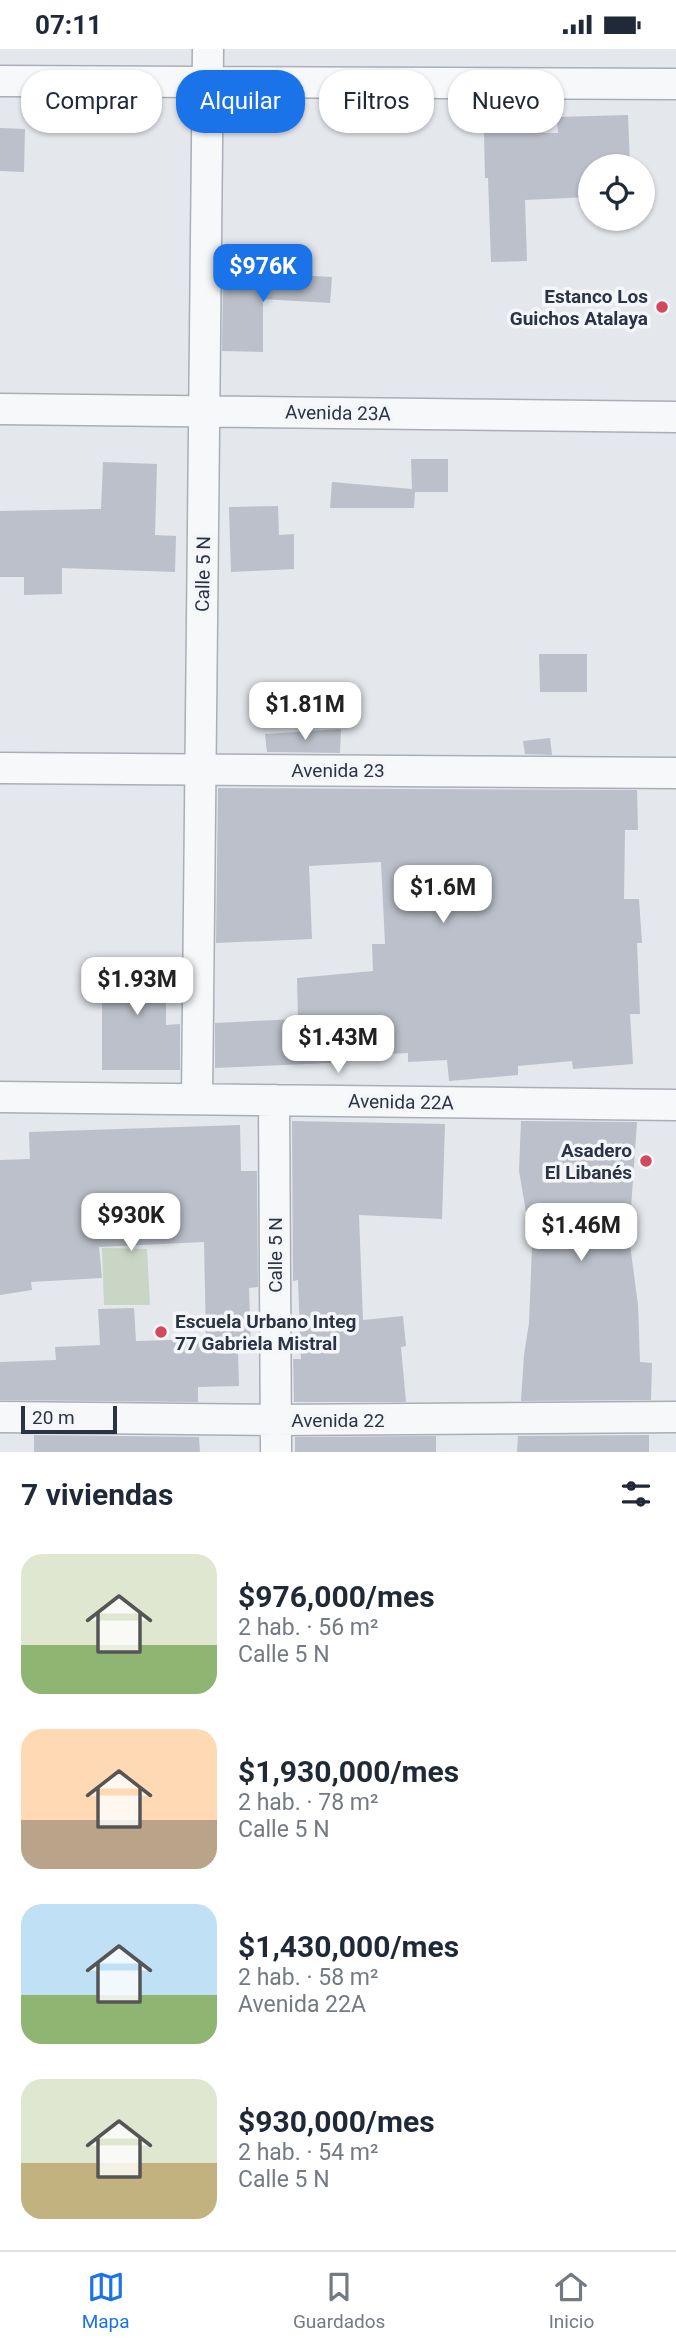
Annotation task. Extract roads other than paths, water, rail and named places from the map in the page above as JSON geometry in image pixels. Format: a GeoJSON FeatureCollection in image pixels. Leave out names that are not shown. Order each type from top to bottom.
{"type":"FeatureCollection","features":[{"type":"Feature","properties":{"kind":"street","name":"Calle 5 N"},"geometry":{"type":"LineString","coordinates":[[207,70],[208,49]]}},
{"type":"Feature","properties":{"kind":"street"},"geometry":{"type":"LineString","coordinates":[[0,81],[176,82]]}},
{"type":"Feature","properties":{"kind":"street"},"geometry":{"type":"LineString","coordinates":[[305,82],[676,84]]}},
{"type":"Feature","properties":{"kind":"street","name":"Calle 5 N"},"geometry":{"type":"LineString","coordinates":[[197,1100],[207,133]]}},
{"type":"Feature","properties":{"kind":"street","name":"Avenida 23A"},"geometry":{"type":"LineString","coordinates":[[0,409],[676,417]]}},
{"type":"Feature","properties":{"kind":"street","name":"Avenida 23"},"geometry":{"type":"LineString","coordinates":[[0,768],[676,773]]}},
{"type":"Feature","properties":{"kind":"street","name":"Avenida 22A"},"geometry":{"type":"LineString","coordinates":[[0,1097],[676,1105]]}},
{"type":"Feature","properties":{"kind":"street","name":"Calle 5 N"},"geometry":{"type":"LineString","coordinates":[[274,1100],[276,1452]]}},
{"type":"Feature","properties":{"kind":"street","name":"Avenida 22"},"geometry":{"type":"LineString","coordinates":[[0,1417],[276,1420],[676,1417]]}},
{"type":"Feature","properties":{"kind":"place","name":"Estanco Los Guichos Atalaya"},"geometry":{"type":"Point","coordinates":[662,307]}},
{"type":"Feature","properties":{"kind":"place","name":"Asadero El Libanés"},"geometry":{"type":"Point","coordinates":[646,1161]}},
{"type":"Feature","properties":{"kind":"place","name":"Escuela Urbano Integ 77 Gabriela Mistral"},"geometry":{"type":"Point","coordinates":[161,1332]}}]}
